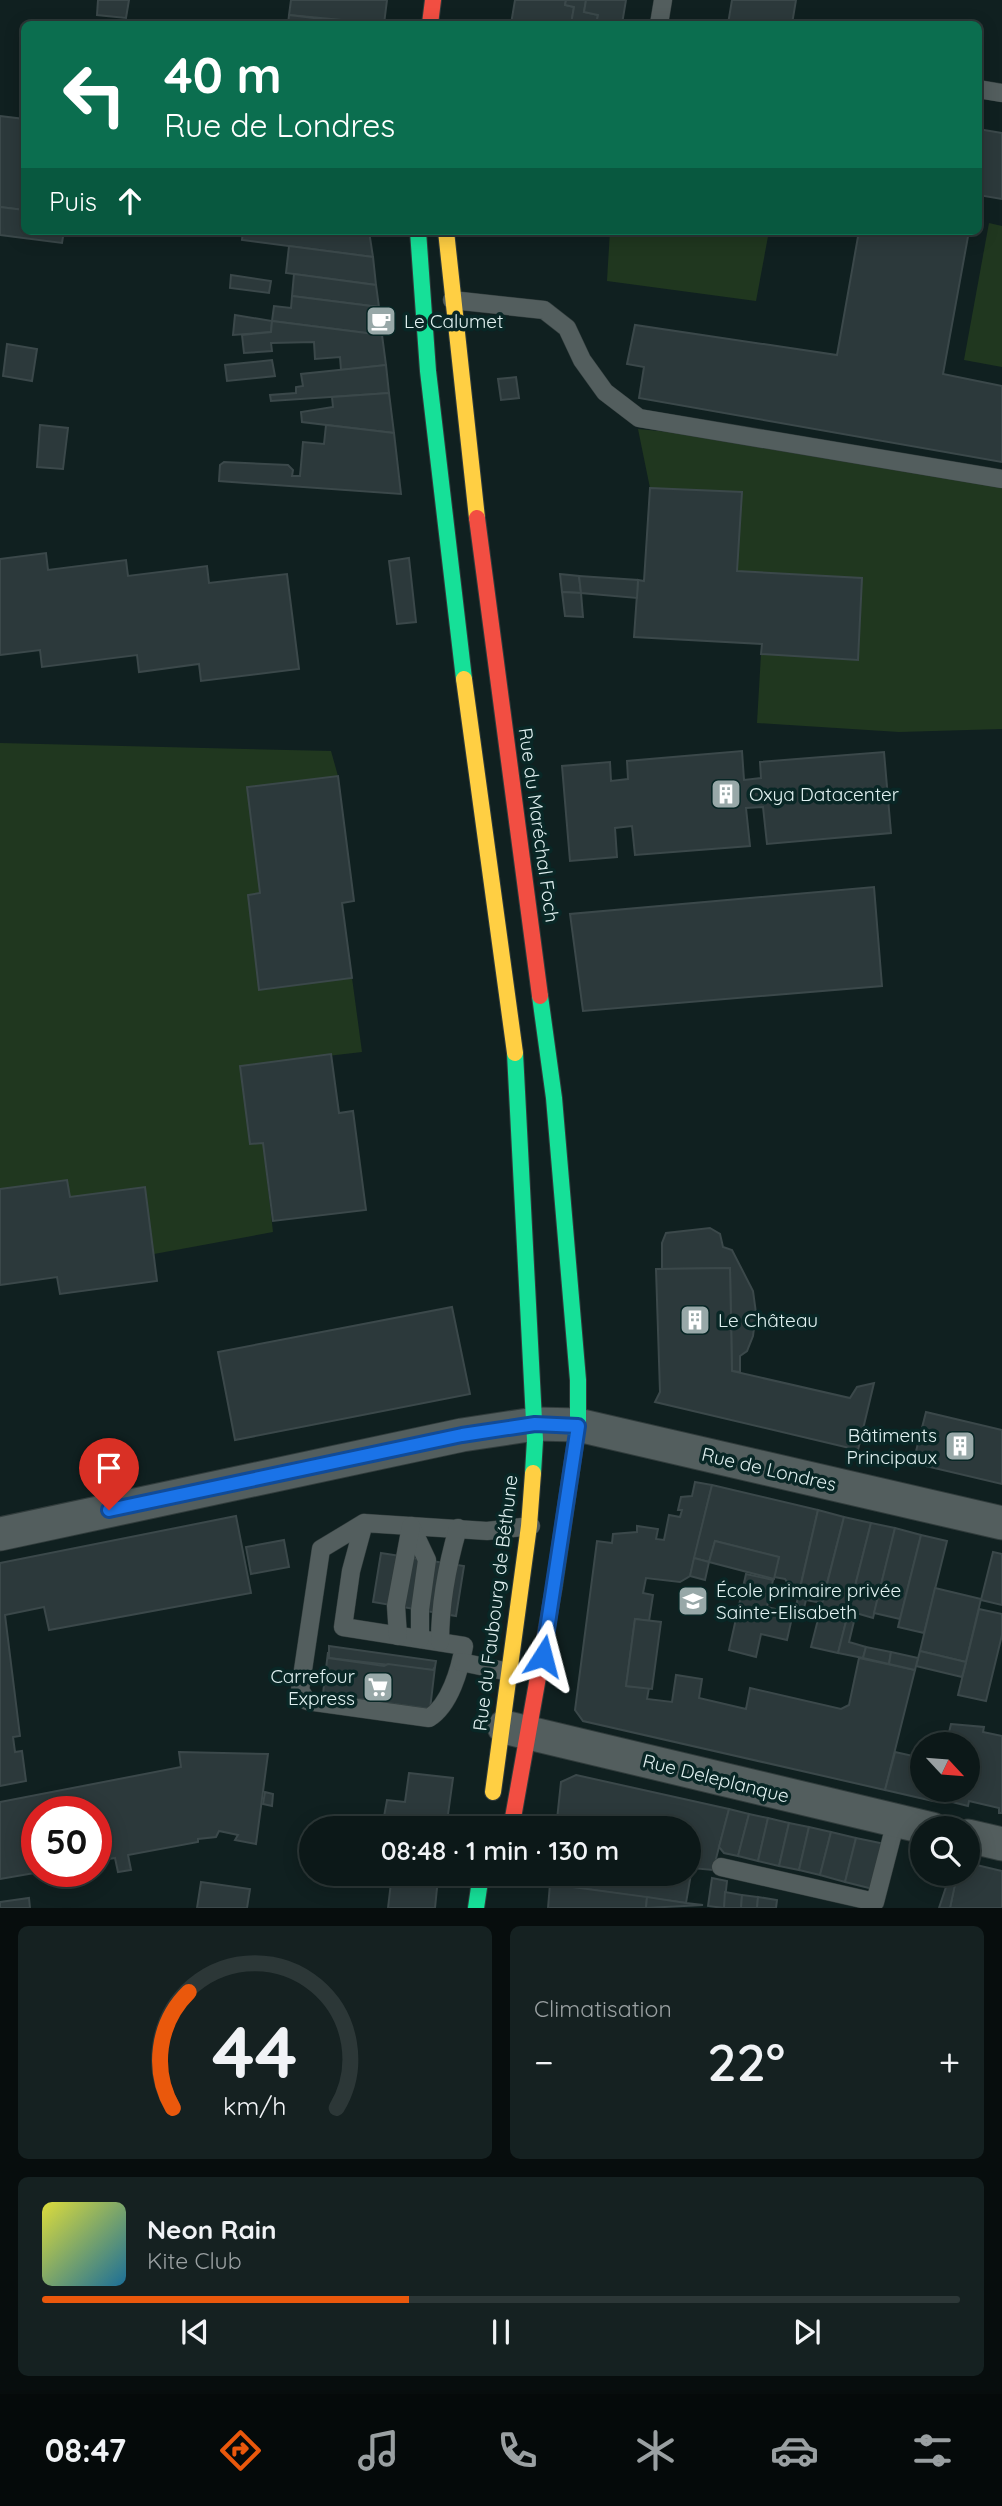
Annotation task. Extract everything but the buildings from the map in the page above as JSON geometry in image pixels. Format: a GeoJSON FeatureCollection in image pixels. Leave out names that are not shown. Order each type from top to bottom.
{"type":"FeatureCollection","features":[{"type":"Feature","properties":{"kind":"main road"},"geometry":{"type":"LineString","coordinates":[[430,21],[433,0]]}},
{"type":"Feature","properties":{"kind":"main road"},"geometry":{"type":"LineString","coordinates":[[418,235],[420,297],[449,563],[518,1073],[535,1424]]}},
{"type":"Feature","properties":{"kind":"main road","name":"Rue du Maréchal Foch"},"geometry":{"type":"LineString","coordinates":[[446,235],[481,553],[554,1098],[576,1340],[578,1426]]}},
{"type":"Feature","properties":{"kind":"main road","name":"Rue du Faubourg de Béthune"},"geometry":{"type":"LineString","coordinates":[[512,1816],[515,1729],[509,1672],[529,1526],[535,1424]]}},
{"type":"Feature","properties":{"kind":"main road","name":"Rue du Faubourg de Béthune"},"geometry":{"type":"LineString","coordinates":[[491,1804],[515,1729],[563,1526],[578,1426]]}},
{"type":"Feature","properties":{"kind":"main road"},"geometry":{"type":"LineString","coordinates":[[476,1908],[479,1886]]}},
{"type":"Feature","properties":{"kind":"street","name":"Rue de Londres"},"geometry":{"type":"LineString","coordinates":[[0,1534],[449,1438],[535,1424],[578,1426],[1002,1523]]}},
{"type":"Feature","properties":{"kind":"street","name":"Rue Deleplanque"},"geometry":{"type":"LineString","coordinates":[[515,1729],[910,1824]]}},
{"type":"Feature","properties":{"kind":"street"},"geometry":{"type":"LineString","coordinates":[[980,1839],[1002,1844]]}},
{"type":"Feature","properties":{"kind":"lane"},"geometry":{"type":"LineString","coordinates":[[660,21],[663,0]]}},
{"type":"Feature","properties":{"kind":"lane"},"geometry":{"type":"LineString","coordinates":[[982,90],[1002,93]]}},
{"type":"Feature","properties":{"kind":"lane"},"geometry":{"type":"LineString","coordinates":[[452,300],[544,310],[567,328],[582,360],[606,392],[639,418],[1002,479]]}},
{"type":"Feature","properties":{"kind":"lane"},"geometry":{"type":"LineString","coordinates":[[363,1523],[351,1571],[343,1627],[464,1646],[461,1662],[440,1711],[429,1718],[307,1701],[300,1690],[321,1549],[363,1523],[487,1531],[529,1526],[563,1526]]}},
{"type":"Feature","properties":{"kind":"lane"},"geometry":{"type":"LineString","coordinates":[[398,1636],[396,1606],[411,1526]]}},
{"type":"Feature","properties":{"kind":"lane"},"geometry":{"type":"LineString","coordinates":[[411,1526],[427,1560],[420,1610],[420,1639]]}},
{"type":"Feature","properties":{"kind":"lane"},"geometry":{"type":"LineString","coordinates":[[440,1642],[440,1613],[448,1563],[458,1528]]}},
{"type":"Feature","properties":{"kind":"lane"},"geometry":{"type":"LineString","coordinates":[[461,1662],[509,1672]]}},
{"type":"Feature","properties":{"kind":"lane"},"geometry":{"type":"LineString","coordinates":[[721,1867],[875,1902],[896,1821]]}},
{"type":"Feature","properties":{"kind":"green space"},"geometry":{"type":"Polygon","coordinates":[[[989,223],[1002,226],[1002,367],[964,360],[989,223]]]}},
{"type":"Feature","properties":{"kind":"green space"},"geometry":{"type":"Polygon","coordinates":[[[610,235],[768,235],[756,301],[607,281],[610,235]]]}},
{"type":"Feature","properties":{"kind":"green space"},"geometry":{"type":"Polygon","coordinates":[[[638,429],[722,437],[1002,486],[1002,729],[899,732],[757,723],[761,654],[857,660],[862,579],[737,571],[742,492],[650,488],[638,429]]]}},
{"type":"Feature","properties":{"kind":"green space"},"geometry":{"type":"Polygon","coordinates":[[[0,743],[331,751],[338,776],[247,787],[260,893],[248,896],[259,990],[352,978],[362,1052],[241,1066],[250,1144],[263,1143],[273,1232],[154,1254],[145,1187],[70,1197],[67,1180],[0,1189],[0,743]]]}},
{"type":"Feature","properties":{"kind":"traffic: fast"},"geometry":{"type":"LineString","coordinates":[[418,235],[428,371],[464,679]]}},
{"type":"Feature","properties":{"kind":"traffic: fast"},"geometry":{"type":"LineString","coordinates":[[540,996],[554,1098],[578,1380],[578,1425],[554,1587]]}},
{"type":"Feature","properties":{"kind":"traffic: fast"},"geometry":{"type":"LineString","coordinates":[[515,1053],[535,1440],[533,1473]]}},
{"type":"Feature","properties":{"kind":"traffic: fast"},"geometry":{"type":"LineString","coordinates":[[476,1908],[479,1886]]}},
{"type":"Feature","properties":{"kind":"traffic: slow"},"geometry":{"type":"LineString","coordinates":[[446,235],[477,518]]}},
{"type":"Feature","properties":{"kind":"traffic: slow"},"geometry":{"type":"LineString","coordinates":[[464,679],[515,1053]]}},
{"type":"Feature","properties":{"kind":"traffic: slow"},"geometry":{"type":"LineString","coordinates":[[493,1792],[529,1526],[533,1473]]}},
{"type":"Feature","properties":{"kind":"traffic: jam"},"geometry":{"type":"LineString","coordinates":[[430,21],[433,0]]}},
{"type":"Feature","properties":{"kind":"traffic: jam"},"geometry":{"type":"LineString","coordinates":[[477,518],[540,996]]}},
{"type":"Feature","properties":{"kind":"traffic: jam"},"geometry":{"type":"LineString","coordinates":[[513,1816],[554,1587]]}},
{"type":"Feature","properties":{"kind":"place","name":"Le Calumet"},"geometry":{"type":"Point","coordinates":[381,321]}},
{"type":"Feature","properties":{"kind":"place","name":"Oxya Datacenter"},"geometry":{"type":"Point","coordinates":[726,794]}},
{"type":"Feature","properties":{"kind":"place","name":"Le Château"},"geometry":{"type":"Point","coordinates":[695,1320]}},
{"type":"Feature","properties":{"kind":"place","name":"Bâtiments Principaux"},"geometry":{"type":"Point","coordinates":[960,1446]}},
{"type":"Feature","properties":{"kind":"place","name":"École primaire privée Sainte-Elisabeth"},"geometry":{"type":"Point","coordinates":[693,1601]}},
{"type":"Feature","properties":{"kind":"place","name":"Carrefour Express"},"geometry":{"type":"Point","coordinates":[378,1687]}},
{"type":"Feature","properties":{"kind":"route"},"geometry":{"type":"LineString","coordinates":[[109,1510],[462,1435],[518,1425],[578,1426],[543,1656]]}}]}
